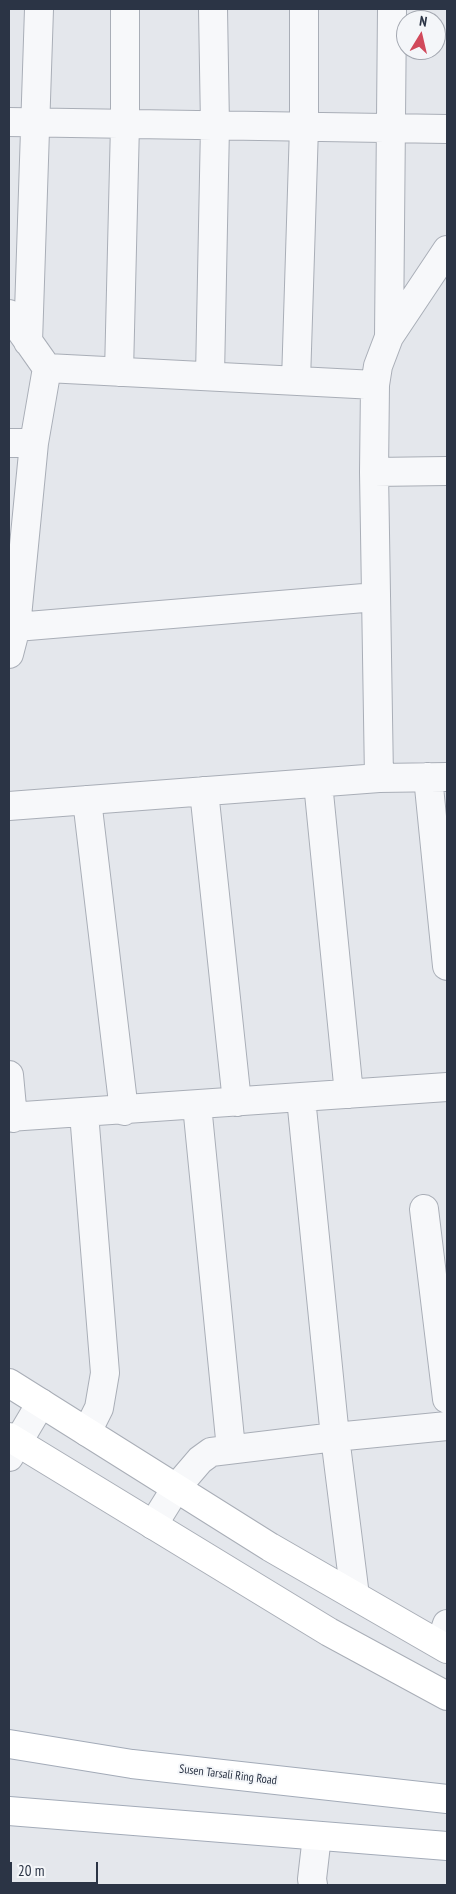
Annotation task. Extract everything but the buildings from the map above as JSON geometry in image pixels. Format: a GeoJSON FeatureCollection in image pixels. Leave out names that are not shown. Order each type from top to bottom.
{"type":"FeatureCollection","features":[{"type":"Feature","properties":{"kind":"street"},"geometry":{"type":"LineString","coordinates":[[28,342],[39,9]]}},
{"type":"Feature","properties":{"kind":"street"},"geometry":{"type":"LineString","coordinates":[[119,372],[125,124],[125,9]]}},
{"type":"Feature","properties":{"kind":"street"},"geometry":{"type":"LineString","coordinates":[[210,376],[215,126],[213,9]]}},
{"type":"Feature","properties":{"kind":"street"},"geometry":{"type":"LineString","coordinates":[[296,381],[304,128],[304,9]]}},
{"type":"Feature","properties":{"kind":"street"},"geometry":{"type":"LineString","coordinates":[[389,337],[392,9]]}},
{"type":"Feature","properties":{"kind":"street"},"geometry":{"type":"LineString","coordinates":[[9,122],[447,129]]}},
{"type":"Feature","properties":{"kind":"street"},"geometry":{"type":"LineString","coordinates":[[379,778],[374,472],[375,385],[378,366],[389,337],[447,250]]}},
{"type":"Feature","properties":{"kind":"street"},"geometry":{"type":"LineString","coordinates":[[9,314],[47,368]]}},
{"type":"Feature","properties":{"kind":"street"},"geometry":{"type":"LineString","coordinates":[[47,368],[375,385]]}},
{"type":"Feature","properties":{"kind":"street"},"geometry":{"type":"LineString","coordinates":[[9,654],[16,627],[21,443],[47,368]]}},
{"type":"Feature","properties":{"kind":"street"},"geometry":{"type":"LineString","coordinates":[[374,472],[447,470]]}},
{"type":"Feature","properties":{"kind":"street"},"geometry":{"type":"LineString","coordinates":[[16,627],[376,597]]}},
{"type":"Feature","properties":{"kind":"street"},"geometry":{"type":"LineString","coordinates":[[9,806],[379,778],[438,777],[447,966]]}},
{"type":"Feature","properties":{"kind":"street"},"geometry":{"type":"LineString","coordinates":[[318,783],[349,1094]]}},
{"type":"Feature","properties":{"kind":"street"},"geometry":{"type":"LineString","coordinates":[[204,792],[237,1102]]}},
{"type":"Feature","properties":{"kind":"street"},"geometry":{"type":"LineString","coordinates":[[86,800],[124,1110]]}},
{"type":"Feature","properties":{"kind":"street"},"geometry":{"type":"LineString","coordinates":[[9,1075],[11,1118],[447,1087]]}},
{"type":"Feature","properties":{"kind":"street"},"geometry":{"type":"LineString","coordinates":[[301,1098],[335,1437],[355,1596]]}},
{"type":"Feature","properties":{"kind":"street"},"geometry":{"type":"LineString","coordinates":[[197,1105],[231,1449]]}},
{"type":"Feature","properties":{"kind":"street"},"geometry":{"type":"LineString","coordinates":[[84,1113],[105,1373],[99,1408],[87,1432]]}},
{"type":"Feature","properties":{"kind":"street"},"geometry":{"type":"LineString","coordinates":[[424,1209],[447,1398]]}},
{"type":"Feature","properties":{"kind":"street"},"geometry":{"type":"LineString","coordinates":[[9,1383],[270,1547],[355,1596],[445,1639]]}},
{"type":"Feature","properties":{"kind":"street"},"geometry":{"type":"LineString","coordinates":[[41,1403],[11,1445],[153,1525],[329,1632],[447,1696]]}},
{"type":"Feature","properties":{"kind":"street"},"geometry":{"type":"LineString","coordinates":[[153,1525],[176,1488],[200,1460],[212,1452],[447,1426]]}},
{"type":"Feature","properties":{"kind":"street","name":"Susen Tarsali Ring Road"},"geometry":{"type":"LineString","coordinates":[[9,1744],[132,1764],[447,1799]]}},
{"type":"Feature","properties":{"kind":"street"},"geometry":{"type":"LineString","coordinates":[[9,1811],[447,1846]]}},
{"type":"Feature","properties":{"kind":"street"},"geometry":{"type":"LineString","coordinates":[[313,1885],[317,1836]]}}]}
